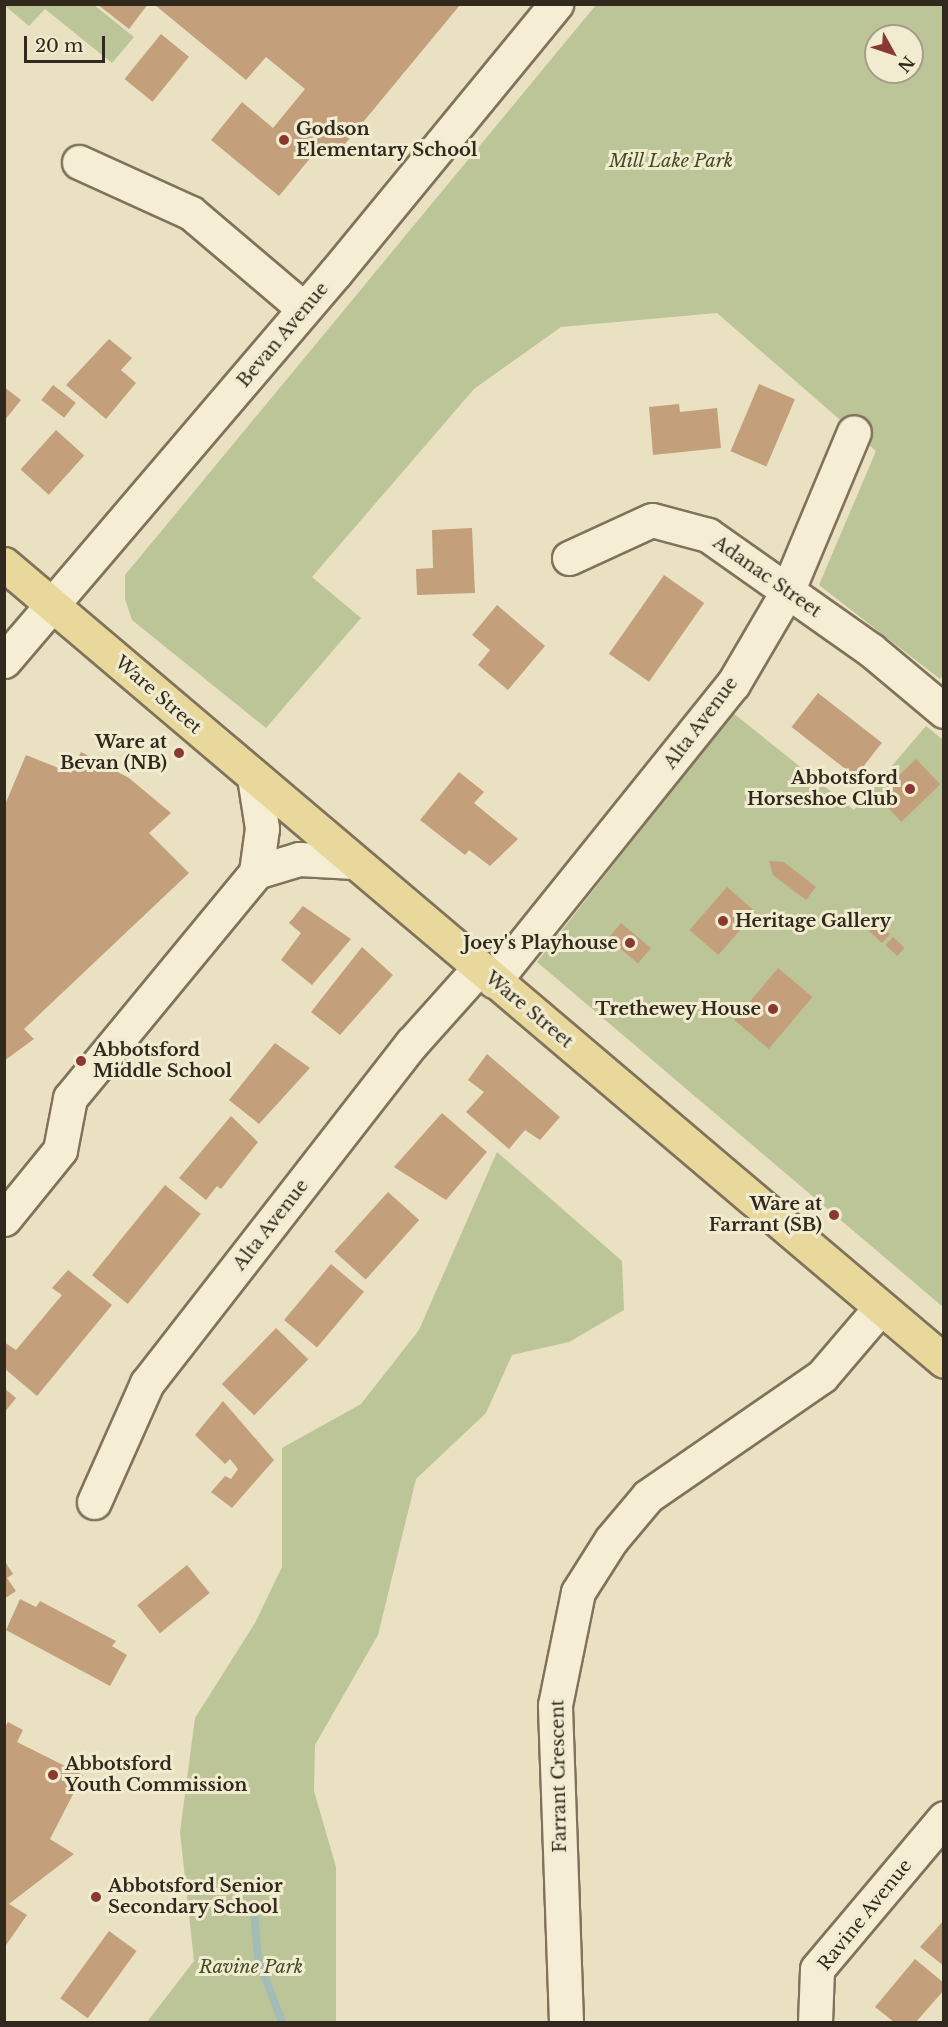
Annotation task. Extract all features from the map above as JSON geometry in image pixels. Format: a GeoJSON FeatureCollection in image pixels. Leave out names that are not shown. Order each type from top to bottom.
{"type":"FeatureCollection","features":[{"type":"Feature","properties":{"kind":"main road","name":"Ware Street"},"geometry":{"type":"LineString","coordinates":[[4,564],[944,1361]]}},
{"type":"Feature","properties":{"kind":"street","name":"Bevan Avenue"},"geometry":{"type":"LineString","coordinates":[[4,661],[54,606],[304,309],[556,4]]}},
{"type":"Feature","properties":{"kind":"street"},"geometry":{"type":"LineString","coordinates":[[79,162],[191,213],[304,309]]}},
{"type":"Feature","properties":{"kind":"street","name":"Alta Avenue"},"geometry":{"type":"LineString","coordinates":[[94,1502],[147,1383],[412,1043],[487,974],[733,684],[787,592],[854,432]]}},
{"type":"Feature","properties":{"kind":"street","name":"Adanac Street"},"geometry":{"type":"LineString","coordinates":[[568,558],[652,520],[708,535],[871,650],[944,711]]}},
{"type":"Feature","properties":{"kind":"street"},"geometry":{"type":"LineString","coordinates":[[4,1219],[60,1150],[70,1098],[256,872],[262,828],[254,777]]}},
{"type":"Feature","properties":{"kind":"street"},"geometry":{"type":"LineString","coordinates":[[256,872],[299,859],[354,862]]}},
{"type":"Feature","properties":{"kind":"street","name":"Farrant Crescent"},"geometry":{"type":"LineString","coordinates":[[566,2022],[555,1705],[578,1592],[611,1540],[648,1496],[822,1376],[880,1308]]}},
{"type":"Feature","properties":{"kind":"street","name":"Ravine Avenue"},"geometry":{"type":"LineString","coordinates":[[815,2022],[817,1969],[944,1818]]}},
{"type":"Feature","properties":{"kind":"green space"},"geometry":{"type":"Polygon","coordinates":[[[4,5],[94,5],[134,37],[112,63],[45,9],[29,26],[4,5]]]}},
{"type":"Feature","properties":{"kind":"green space","name":"Mill Lake Park"},"geometry":{"type":"Polygon","coordinates":[[[596,5],[943,5],[944,674],[940,679],[819,585],[876,451],[717,313],[561,327],[474,389],[312,577],[361,618],[266,728],[132,620],[125,599],[125,575],[596,5]]]}},
{"type":"Feature","properties":{"kind":"green space"},"geometry":{"type":"Polygon","coordinates":[[[733,713],[854,810],[926,726],[943,740],[943,1307],[537,962],[733,713]]]}},
{"type":"Feature","properties":{"kind":"green space","name":"Ravine Park"},"geometry":{"type":"Polygon","coordinates":[[[497,1152],[622,1261],[624,1310],[569,1342],[512,1355],[486,1413],[416,1479],[378,1635],[315,1745],[314,1791],[336,1867],[336,2022],[147,2022],[194,1961],[180,1832],[195,1718],[255,1623],[282,1567],[282,1448],[361,1404],[419,1330],[497,1152]]]}},
{"type":"Feature","properties":{"kind":"building"},"geometry":{"type":"Polygon","coordinates":[[[97,4],[148,4],[129,29],[97,4]]]}},
{"type":"Feature","properties":{"kind":"building"},"geometry":{"type":"Polygon","coordinates":[[[155,5],[460,5],[335,156],[321,145],[279,196],[211,140],[242,102],[273,128],[305,89],[266,57],[246,80],[155,5]]]}},
{"type":"Feature","properties":{"kind":"building"},"geometry":{"type":"Polygon","coordinates":[[[161,34],[189,57],[152,102],[124,79],[161,34]]]}},
{"type":"Feature","properties":{"kind":"building"},"geometry":{"type":"Polygon","coordinates":[[[109,339],[132,358],[121,370],[136,383],[106,419],[66,385],[109,339]]]}},
{"type":"Feature","properties":{"kind":"building"},"geometry":{"type":"Polygon","coordinates":[[[759,384],[795,399],[766,466],[730,451],[759,384]]]}},
{"type":"Feature","properties":{"kind":"building"},"geometry":{"type":"Polygon","coordinates":[[[53,385],[76,403],[64,418],[41,400],[53,385]]]}},
{"type":"Feature","properties":{"kind":"building"},"geometry":{"type":"Polygon","coordinates":[[[4,387],[21,400],[4,421],[4,387]]]}},
{"type":"Feature","properties":{"kind":"building"},"geometry":{"type":"Polygon","coordinates":[[[679,404],[680,412],[717,408],[721,448],[653,455],[649,407],[679,404]]]}},
{"type":"Feature","properties":{"kind":"building"},"geometry":{"type":"Polygon","coordinates":[[[56,430],[84,455],[49,495],[21,469],[56,430]]]}},
{"type":"Feature","properties":{"kind":"building"},"geometry":{"type":"Polygon","coordinates":[[[472,528],[475,593],[417,595],[416,569],[433,568],[432,530],[472,528]]]}},
{"type":"Feature","properties":{"kind":"building"},"geometry":{"type":"Polygon","coordinates":[[[664,575],[704,603],[649,682],[609,654],[664,575]]]}},
{"type":"Feature","properties":{"kind":"building"},"geometry":{"type":"Polygon","coordinates":[[[497,605],[545,646],[508,690],[478,665],[490,650],[472,635],[497,605]]]}},
{"type":"Feature","properties":{"kind":"building"},"geometry":{"type":"Polygon","coordinates":[[[818,693],[882,743],[855,777],[792,727],[818,693]]]}},
{"type":"Feature","properties":{"kind":"building"},"geometry":{"type":"Polygon","coordinates":[[[81,752],[129,778],[171,813],[149,833],[189,873],[24,1029],[34,1039],[4,1061],[4,807],[26,755],[71,773],[81,752]]]}},
{"type":"Feature","properties":{"kind":"building","name":"Abbotsford Horseshoe Club"},"geometry":{"type":"Polygon","coordinates":[[[916,759],[940,784],[901,822],[877,797],[916,759]]]}},
{"type":"Feature","properties":{"kind":"building"},"geometry":{"type":"Polygon","coordinates":[[[459,772],[484,792],[474,803],[518,839],[490,866],[469,850],[465,855],[420,820],[459,772]]]}},
{"type":"Feature","properties":{"kind":"building"},"geometry":{"type":"Polygon","coordinates":[[[769,861],[784,862],[816,887],[806,900],[773,875],[769,861]]]}},
{"type":"Feature","properties":{"kind":"building","name":"Heritage Gallery"},"geometry":{"type":"Polygon","coordinates":[[[727,887],[756,912],[718,955],[690,930],[727,887]]]}},
{"type":"Feature","properties":{"kind":"building"},"geometry":{"type":"Polygon","coordinates":[[[303,906],[351,939],[312,985],[281,960],[301,933],[289,923],[303,906]]]}},
{"type":"Feature","properties":{"kind":"building"},"geometry":{"type":"Polygon","coordinates":[[[877,922],[890,934],[882,943],[869,931],[877,922]]]}},
{"type":"Feature","properties":{"kind":"building","name":"Joey's Playhouse"},"geometry":{"type":"Polygon","coordinates":[[[621,923],[651,948],[638,963],[608,938],[621,923]]]}},
{"type":"Feature","properties":{"kind":"building"},"geometry":{"type":"Polygon","coordinates":[[[893,937],[905,948],[897,956],[885,945],[893,937]]]}},
{"type":"Feature","properties":{"kind":"building"},"geometry":{"type":"Polygon","coordinates":[[[362,947],[393,975],[340,1035],[311,1012],[362,947]]]}},
{"type":"Feature","properties":{"kind":"building","name":"Trethewey House"},"geometry":{"type":"Polygon","coordinates":[[[778,968],[812,997],[769,1049],[734,1020],[778,968]]]}},
{"type":"Feature","properties":{"kind":"building"},"geometry":{"type":"Polygon","coordinates":[[[275,1043],[310,1068],[259,1124],[229,1100],[275,1043]]]}},
{"type":"Feature","properties":{"kind":"building"},"geometry":{"type":"Polygon","coordinates":[[[487,1054],[560,1117],[540,1140],[525,1130],[509,1149],[466,1112],[484,1092],[468,1080],[487,1054]]]}},
{"type":"Feature","properties":{"kind":"building"},"geometry":{"type":"Polygon","coordinates":[[[442,1113],[487,1152],[446,1200],[394,1167],[442,1113]]]}},
{"type":"Feature","properties":{"kind":"building"},"geometry":{"type":"Polygon","coordinates":[[[231,1116],[258,1142],[221,1189],[217,1186],[206,1200],[179,1178],[231,1116]]]}},
{"type":"Feature","properties":{"kind":"building"},"geometry":{"type":"Polygon","coordinates":[[[165,1185],[201,1214],[128,1304],[92,1275],[165,1185]]]}},
{"type":"Feature","properties":{"kind":"building"},"geometry":{"type":"Polygon","coordinates":[[[388,1192],[419,1220],[366,1280],[334,1251],[388,1192]]]}},
{"type":"Feature","properties":{"kind":"building"},"geometry":{"type":"Polygon","coordinates":[[[331,1264],[364,1292],[317,1348],[284,1320],[331,1264]]]}},
{"type":"Feature","properties":{"kind":"building"},"geometry":{"type":"Polygon","coordinates":[[[68,1270],[112,1305],[37,1396],[4,1368],[4,1342],[16,1350],[62,1295],[52,1288],[68,1270]]]}},
{"type":"Feature","properties":{"kind":"building"},"geometry":{"type":"Polygon","coordinates":[[[276,1328],[308,1359],[254,1415],[222,1384],[276,1328]]]}},
{"type":"Feature","properties":{"kind":"building"},"geometry":{"type":"Polygon","coordinates":[[[4,1388],[16,1398],[4,1413],[4,1388]]]}},
{"type":"Feature","properties":{"kind":"building"},"geometry":{"type":"Polygon","coordinates":[[[223,1401],[274,1460],[232,1508],[211,1492],[225,1476],[231,1479],[238,1469],[230,1459],[225,1464],[195,1435],[223,1401]]]}},
{"type":"Feature","properties":{"kind":"building"},"geometry":{"type":"Polygon","coordinates":[[[4,1560],[13,1574],[7,1578],[16,1591],[4,1599],[4,1560]]]}},
{"type":"Feature","properties":{"kind":"building"},"geometry":{"type":"Polygon","coordinates":[[[187,1565],[210,1593],[160,1633],[137,1605],[187,1565]]]}},
{"type":"Feature","properties":{"kind":"building"},"geometry":{"type":"Polygon","coordinates":[[[20,1599],[36,1607],[40,1601],[116,1641],[112,1646],[127,1655],[110,1686],[6,1630],[20,1599]]]}},
{"type":"Feature","properties":{"kind":"building","name":"Abbotsford Senior Secondary School"},"geometry":{"type":"Polygon","coordinates":[[[8,1722],[23,1730],[17,1742],[83,1775],[50,1839],[74,1854],[9,1904],[27,1915],[4,1948],[4,1729],[8,1722]]]}},
{"type":"Feature","properties":{"kind":"building"},"geometry":{"type":"Polygon","coordinates":[[[944,1920],[944,1966],[920,1947],[944,1920]]]}},
{"type":"Feature","properties":{"kind":"building"},"geometry":{"type":"Polygon","coordinates":[[[109,1931],[137,1951],[88,2018],[60,1998],[109,1931]]]}},
{"type":"Feature","properties":{"kind":"building"},"geometry":{"type":"Polygon","coordinates":[[[915,1959],[944,1983],[944,1990],[916,2022],[894,2022],[875,2007],[915,1959]]]}},
{"type":"Feature","properties":{"kind":"waterway"},"geometry":{"type":"LineString","coordinates":[[254,1911],[258,1959],[282,2022]]}},
{"type":"Feature","properties":{"kind":"place","name":"Godson Elementary School"},"geometry":{"type":"Point","coordinates":[284,140]}},
{"type":"Feature","properties":{"kind":"place","name":"Ware at Bevan (NB)"},"geometry":{"type":"Point","coordinates":[179,753]}},
{"type":"Feature","properties":{"kind":"place","name":"Abbotsford Horseshoe Club"},"geometry":{"type":"Point","coordinates":[910,789]}},
{"type":"Feature","properties":{"kind":"place","name":"Heritage Gallery"},"geometry":{"type":"Point","coordinates":[723,921]}},
{"type":"Feature","properties":{"kind":"place","name":"Joey's Playhouse"},"geometry":{"type":"Point","coordinates":[630,943]}},
{"type":"Feature","properties":{"kind":"place","name":"Trethewey House"},"geometry":{"type":"Point","coordinates":[773,1009]}},
{"type":"Feature","properties":{"kind":"place","name":"Abbotsford Middle School"},"geometry":{"type":"Point","coordinates":[81,1061]}},
{"type":"Feature","properties":{"kind":"place","name":"Ware at Farrant (SB)"},"geometry":{"type":"Point","coordinates":[834,1215]}},
{"type":"Feature","properties":{"kind":"place","name":"Abbotsford Youth Commission"},"geometry":{"type":"Point","coordinates":[53,1775]}},
{"type":"Feature","properties":{"kind":"place","name":"Abbotsford Senior Secondary School"},"geometry":{"type":"Point","coordinates":[96,1897]}}]}
